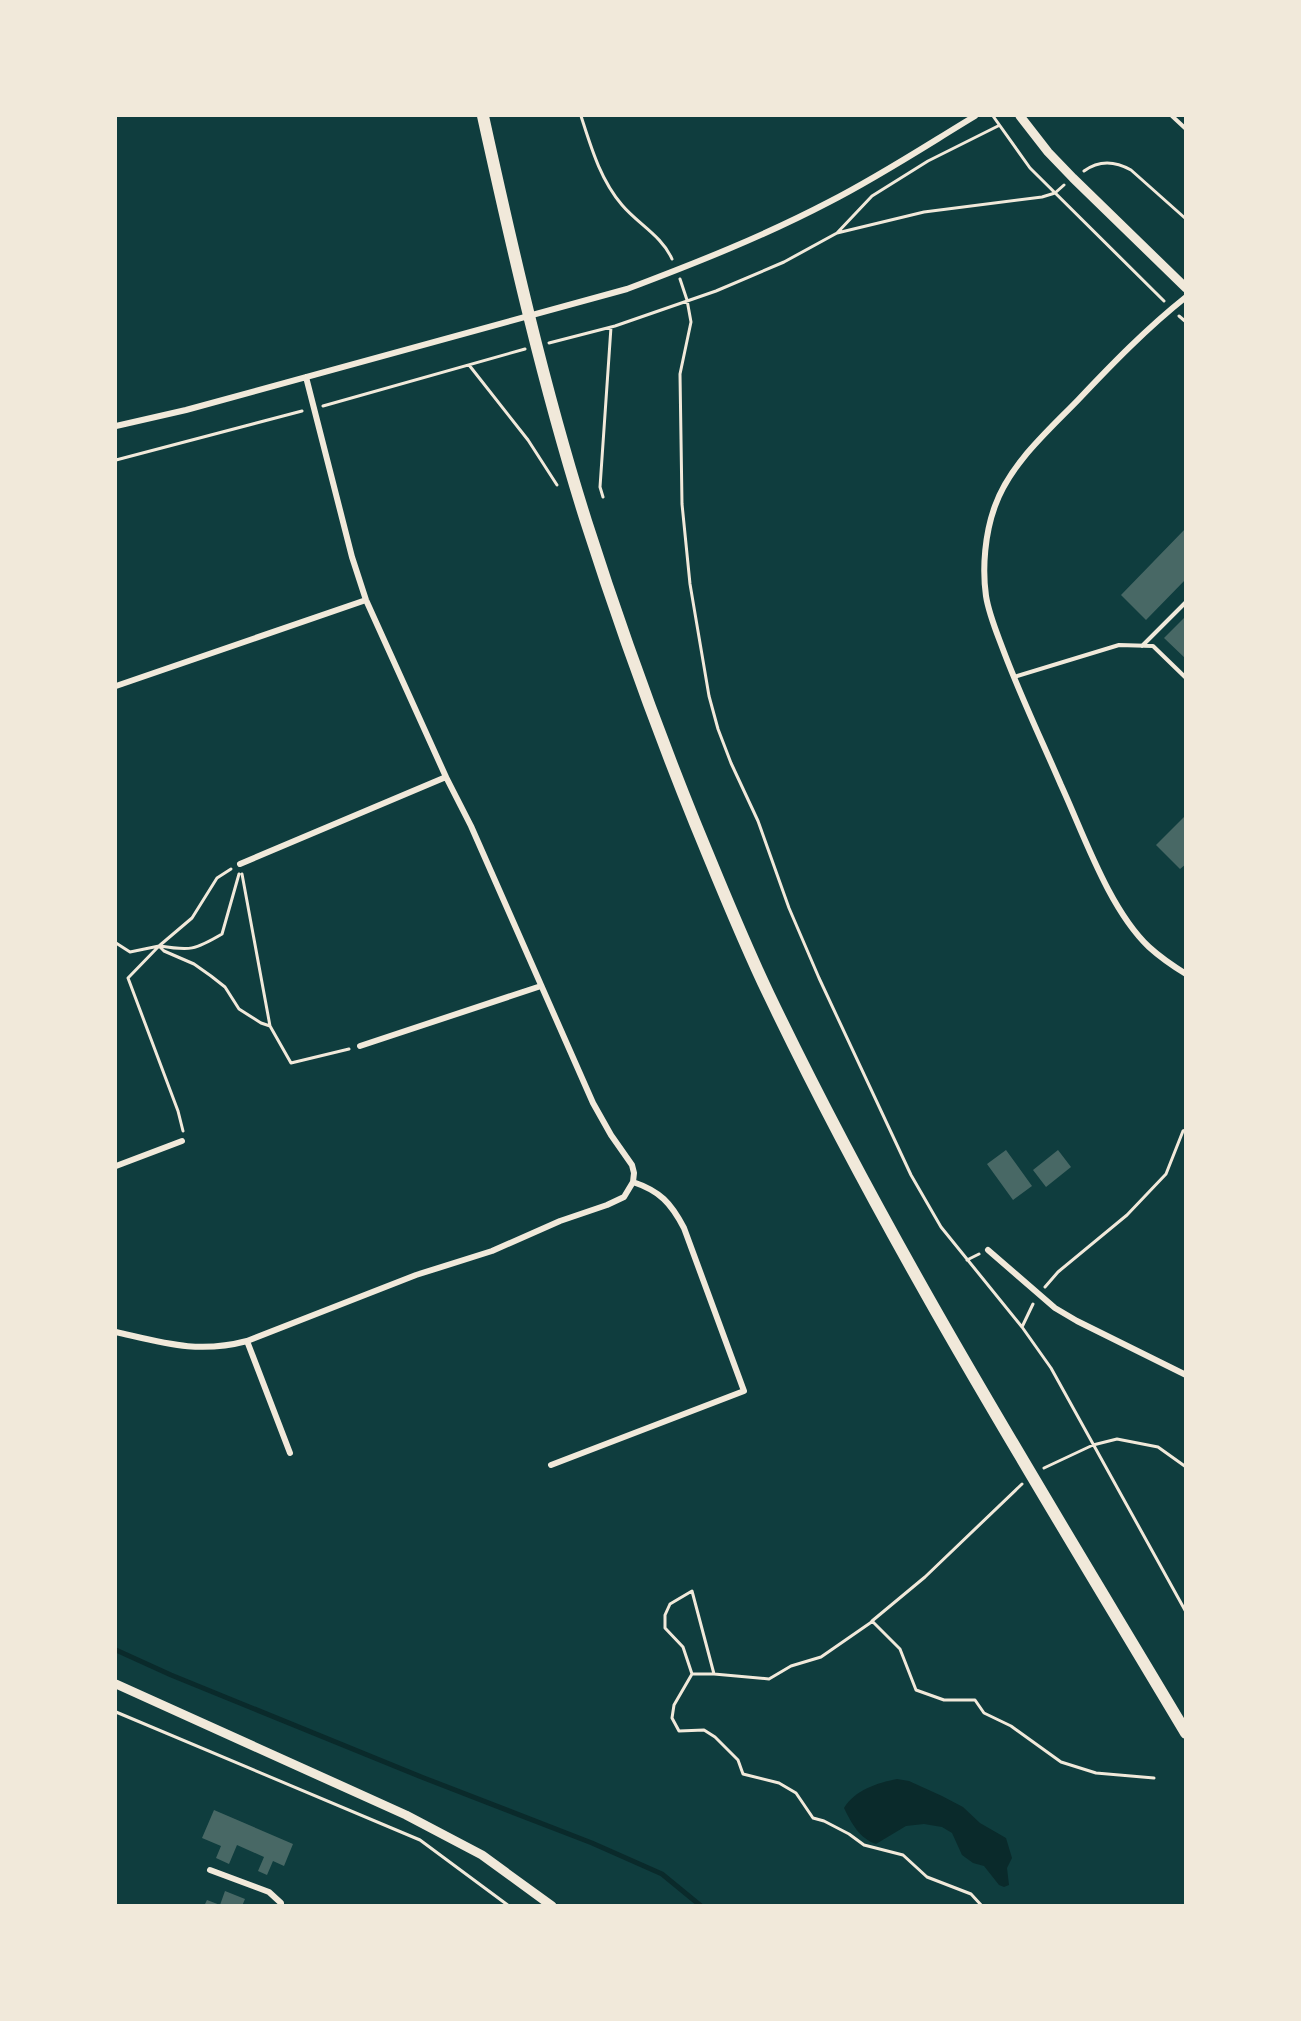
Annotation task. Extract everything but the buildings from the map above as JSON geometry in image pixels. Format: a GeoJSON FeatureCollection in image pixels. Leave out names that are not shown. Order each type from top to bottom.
{"type":"FeatureCollection","features":[{"type":"Feature","properties":{"kind":"highway"},"geometry":{"type":"LineString","coordinates":[[483,116],[513,253],[585,517],[655,722],[719,883],[764,984],[838,1132],[904,1256],[1185,1733]]}},
{"type":"Feature","properties":{"kind":"street"},"geometry":{"type":"LineString","coordinates":[[116,426],[186,410],[627,289],[777,228],[830,202],[873,179],[975,116]]}},
{"type":"Feature","properties":{"kind":"street"},"geometry":{"type":"LineString","coordinates":[[1020,116],[1048,152],[1185,288]]}},
{"type":"Feature","properties":{"kind":"street"},"geometry":{"type":"LineString","coordinates":[[1185,297],[1103,374],[1041,438],[1011,476],[994,507],[986,545],[985,586],[991,618],[1014,678],[1113,897],[1135,932],[1150,948],[1185,974]]}},
{"type":"Feature","properties":{"kind":"street"},"geometry":{"type":"LineString","coordinates":[[116,1332],[184,1347],[227,1346],[247,1341],[416,1275],[492,1251],[560,1221],[607,1205],[624,1197],[633,1182],[632,1165],[610,1135],[593,1103],[471,826],[446,777],[366,600],[352,557],[312,408],[306,377]]}},
{"type":"Feature","properties":{"kind":"street"},"geometry":{"type":"LineString","coordinates":[[116,686],[366,600]]}},
{"type":"Feature","properties":{"kind":"street"},"geometry":{"type":"LineString","coordinates":[[240,864],[446,777]]}},
{"type":"Feature","properties":{"kind":"street"},"geometry":{"type":"LineString","coordinates":[[360,1046],[541,986]]}},
{"type":"Feature","properties":{"kind":"street"},"geometry":{"type":"LineString","coordinates":[[116,1166],[182,1141]]}},
{"type":"Feature","properties":{"kind":"street"},"geometry":{"type":"LineString","coordinates":[[551,1466],[744,1391],[684,1228],[662,1197],[648,1187],[633,1182]]}},
{"type":"Feature","properties":{"kind":"street"},"geometry":{"type":"LineString","coordinates":[[988,1250],[1038,1295],[1077,1322],[1185,1375]]}},
{"type":"Feature","properties":{"kind":"street"},"geometry":{"type":"LineString","coordinates":[[247,1341],[290,1454]]}},
{"type":"Feature","properties":{"kind":"street"},"geometry":{"type":"LineString","coordinates":[[116,1684],[406,1815],[482,1855],[552,1905]]}},
{"type":"Feature","properties":{"kind":"street"},"geometry":{"type":"LineString","coordinates":[[210,1870],[269,1892],[281,1905]]}},
{"type":"Feature","properties":{"kind":"lane"},"geometry":{"type":"LineString","coordinates":[[1172,116],[1185,129]]}},
{"type":"Feature","properties":{"kind":"lane"},"geometry":{"type":"LineString","coordinates":[[1142,646],[1185,602]]}},
{"type":"Feature","properties":{"kind":"lane"},"geometry":{"type":"LineString","coordinates":[[1014,678],[1119,645],[1152,646],[1185,678]]}},
{"type":"Feature","properties":{"kind":"path"},"geometry":{"type":"LineString","coordinates":[[581,116],[600,170],[610,188],[635,219],[665,245],[677,270],[687,300],[691,322],[680,374],[682,504],[695,618],[709,696],[718,729],[758,821],[789,908],[910,1175],[941,1227],[1022,1327],[1051,1368],[1185,1612]]}},
{"type":"Feature","properties":{"kind":"path"},"geometry":{"type":"LineString","coordinates":[[993,116],[1030,168],[1185,322]]}},
{"type":"Feature","properties":{"kind":"path"},"geometry":{"type":"LineString","coordinates":[[837,233],[872,196],[928,161],[998,126]]}},
{"type":"Feature","properties":{"kind":"path"},"geometry":{"type":"LineString","coordinates":[[541,345],[611,327],[716,291],[784,262],[837,233],[924,212],[1012,202],[1055,193],[1092,165],[1099,163],[1124,166],[1131,170],[1185,219]]}},
{"type":"Feature","properties":{"kind":"path"},"geometry":{"type":"LineString","coordinates":[[603,496],[600,487],[611,327]]}},
{"type":"Feature","properties":{"kind":"path"},"geometry":{"type":"LineString","coordinates":[[116,460],[530,348]]}},
{"type":"Feature","properties":{"kind":"path"},"geometry":{"type":"LineString","coordinates":[[469,365],[528,440],[557,485]]}},
{"type":"Feature","properties":{"kind":"path"},"geometry":{"type":"LineString","coordinates":[[116,943],[130,952],[159,946],[185,950],[201,946],[222,934],[237,885],[240,864]]}},
{"type":"Feature","properties":{"kind":"path"},"geometry":{"type":"LineString","coordinates":[[182,1141],[184,1135],[178,1111],[128,978],[159,946],[192,918],[217,878],[240,864]]}},
{"type":"Feature","properties":{"kind":"path"},"geometry":{"type":"LineString","coordinates":[[240,864],[270,1026],[291,1063],[360,1046]]}},
{"type":"Feature","properties":{"kind":"path"},"geometry":{"type":"LineString","coordinates":[[159,946],[164,951],[194,964],[211,976],[225,987],[239,1009],[270,1026]]}},
{"type":"Feature","properties":{"kind":"path"},"geometry":{"type":"LineString","coordinates":[[1022,1327],[1038,1295],[1058,1272],[1127,1215],[1166,1174],[1185,1130]]}},
{"type":"Feature","properties":{"kind":"path"},"geometry":{"type":"LineString","coordinates":[[692,1674],[769,1678],[791,1666],[821,1657],[873,1620],[925,1577],[1032,1474],[1093,1445],[1117,1439],[1158,1448],[1185,1467]]}},
{"type":"Feature","properties":{"kind":"path"},"geometry":{"type":"LineString","coordinates":[[714,1674],[692,1591],[670,1604],[664,1615],[665,1628],[683,1647],[692,1674],[674,1705],[672,1718],[679,1731],[704,1730],[715,1737],[738,1760],[743,1774],[779,1783],[796,1793],[813,1818],[832,1825],[864,1845],[903,1855],[927,1876],[971,1894],[982,1905]]}},
{"type":"Feature","properties":{"kind":"path"},"geometry":{"type":"LineString","coordinates":[[873,1620],[900,1649],[916,1690],[944,1700],[975,1700],[984,1713],[1011,1726],[1061,1762],[1096,1773],[1154,1778]]}},
{"type":"Feature","properties":{"kind":"path"},"geometry":{"type":"LineString","coordinates":[[116,1712],[420,1840],[509,1905]]}},
{"type":"Feature","properties":{"kind":"water"},"geometry":{"type":"Polygon","coordinates":[[[897,1779],[909,1781],[963,1807],[980,1823],[1006,1838],[1012,1858],[1007,1868],[1009,1885],[1004,1887],[999,1885],[984,1866],[973,1863],[962,1855],[952,1833],[942,1827],[924,1824],[906,1826],[876,1844],[861,1834],[844,1808],[854,1796],[867,1788],[897,1779]]]}},
{"type":"Feature","properties":{"kind":"waterway"},"geometry":{"type":"LineString","coordinates":[[116,1650],[171,1675],[424,1778],[592,1843],[662,1874],[701,1906]]}}]}
